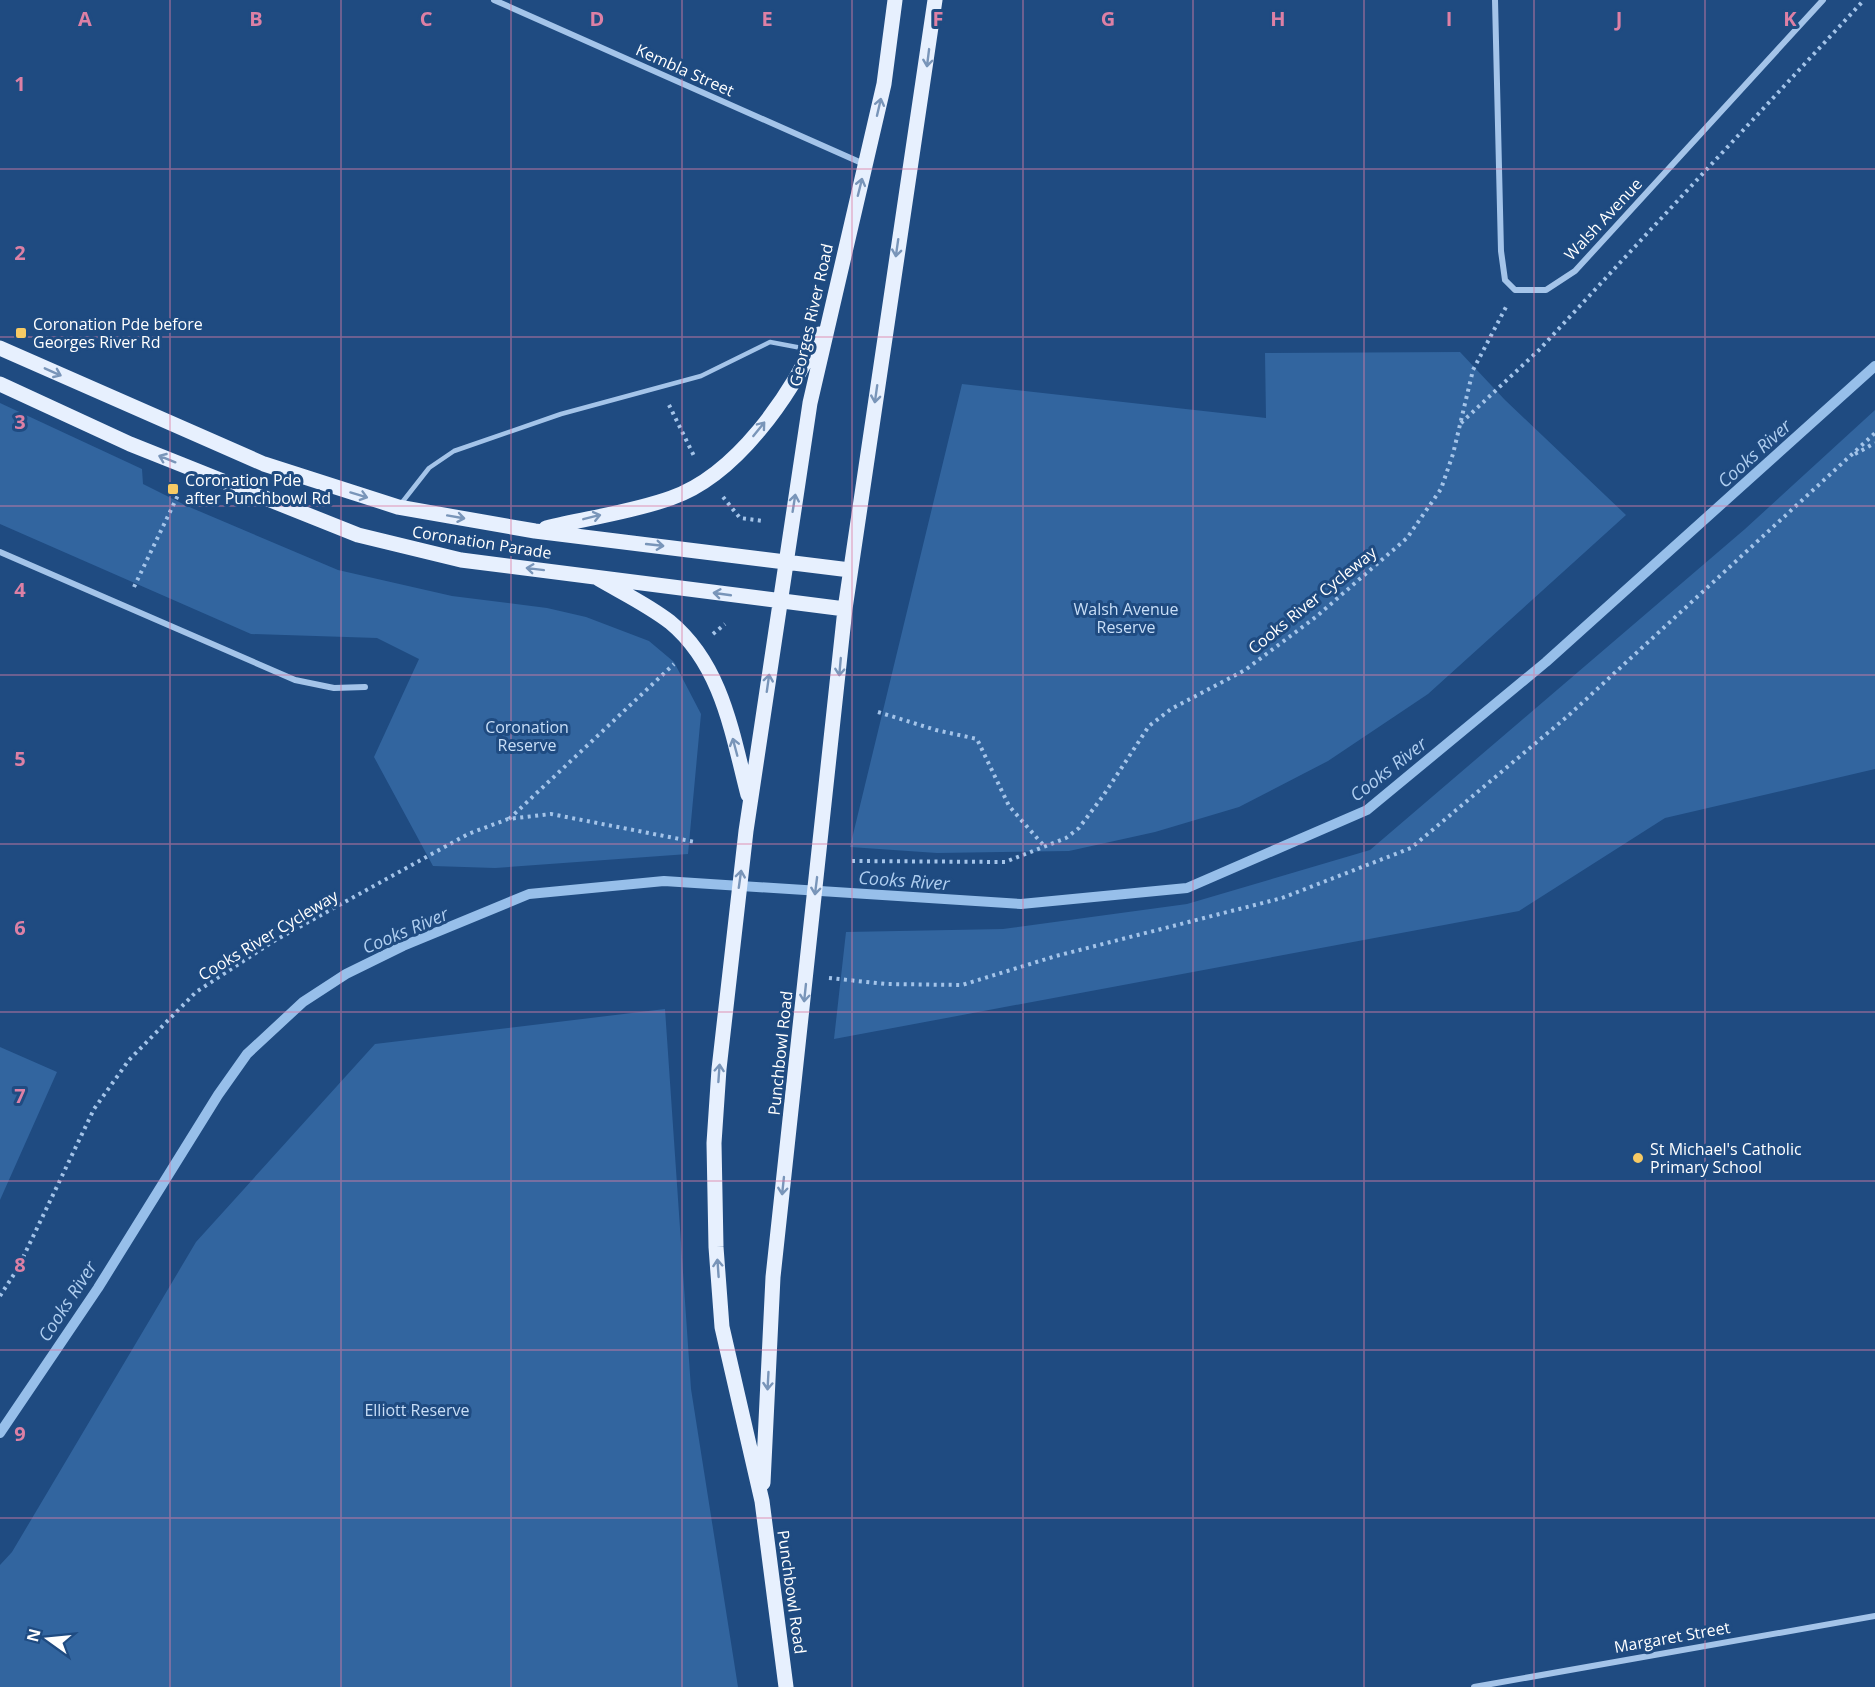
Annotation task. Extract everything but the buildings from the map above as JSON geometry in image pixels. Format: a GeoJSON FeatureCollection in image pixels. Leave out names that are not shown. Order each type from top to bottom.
{"type":"FeatureCollection","features":[{"type":"Feature","properties":{"kind":"main road","name":"Georges River Road"},"geometry":{"type":"LineString","coordinates":[[774,641],[810,403],[884,84],[895,0]]}},
{"type":"Feature","properties":{"kind":"main road"},"geometry":{"type":"LineString","coordinates":[[845,609],[935,0]]}},
{"type":"Feature","properties":{"kind":"main road"},"geometry":{"type":"LineString","coordinates":[[535,531],[672,498],[709,479],[731,461],[759,430],[812,350],[832,305]]}},
{"type":"Feature","properties":{"kind":"main road","name":"Coronation Parade"},"geometry":{"type":"LineString","coordinates":[[0,348],[264,464],[398,507],[535,531],[785,560],[850,570]]}},
{"type":"Feature","properties":{"kind":"main road","name":"Coronation Parade"},"geometry":{"type":"LineString","coordinates":[[0,384],[130,444],[358,535],[406,549],[461,560],[593,575],[845,609]]}},
{"type":"Feature","properties":{"kind":"main road"},"geometry":{"type":"LineString","coordinates":[[593,575],[670,623],[696,648],[714,678],[726,711],[750,803]]}},
{"type":"Feature","properties":{"kind":"main road","name":"Punchbowl Road"},"geometry":{"type":"LineString","coordinates":[[762,1502],[773,1277],[845,609]]}},
{"type":"Feature","properties":{"kind":"main road","name":"Punchbowl Road"},"geometry":{"type":"LineString","coordinates":[[774,641],[734,927],[719,1068],[714,1143],[716,1247],[722,1327],[762,1502],[786,1687]]}},
{"type":"Feature","properties":{"kind":"street","name":"Kembla Street"},"geometry":{"type":"LineString","coordinates":[[494,0],[866,165]]}},
{"type":"Feature","properties":{"kind":"street"},"geometry":{"type":"LineString","coordinates":[[1495,0],[1501,251],[1505,280],[1515,290]]}},
{"type":"Feature","properties":{"kind":"street","name":"Walsh Avenue"},"geometry":{"type":"LineString","coordinates":[[1515,290],[1546,290],[1575,271],[1823,0]]}},
{"type":"Feature","properties":{"kind":"street"},"geometry":{"type":"LineString","coordinates":[[0,552],[295,680],[334,688],[365,687]]}},
{"type":"Feature","properties":{"kind":"street","name":"Margaret Street"},"geometry":{"type":"LineString","coordinates":[[1474,1687],[1875,1616]]}},
{"type":"Feature","properties":{"kind":"lane","name":"Coronation Parade"},"geometry":{"type":"LineString","coordinates":[[398,507],[429,468],[454,451],[561,414],[700,376],[770,342],[812,350]]}},
{"type":"Feature","properties":{"kind":"path"},"geometry":{"type":"LineString","coordinates":[[1460,424],[1539,350],[1864,0]]}},
{"type":"Feature","properties":{"kind":"path","name":"Cooks River Cycleway"},"geometry":{"type":"LineString","coordinates":[[852,861],[1005,862],[1066,838],[1079,828],[1149,726],[1171,709],[1245,670],[1317,616],[1407,538],[1441,489],[1473,370],[1515,290]]}},
{"type":"Feature","properties":{"kind":"path"},"geometry":{"type":"LineString","coordinates":[[660,386],[695,459]]}},
{"type":"Feature","properties":{"kind":"path"},"geometry":{"type":"LineString","coordinates":[[829,978],[886,984],[962,985],[1056,956],[1282,898],[1411,848],[1569,715],[1875,433]]}},
{"type":"Feature","properties":{"kind":"path"},"geometry":{"type":"LineString","coordinates":[[1849,457],[1875,444]]}},
{"type":"Feature","properties":{"kind":"path"},"geometry":{"type":"LineString","coordinates":[[718,490],[740,518],[763,521]]}},
{"type":"Feature","properties":{"kind":"path"},"geometry":{"type":"LineString","coordinates":[[134,588],[178,493]]}},
{"type":"Feature","properties":{"kind":"path"},"geometry":{"type":"LineString","coordinates":[[508,819],[679,659]]}},
{"type":"Feature","properties":{"kind":"path"},"geometry":{"type":"LineString","coordinates":[[878,712],[977,740],[1009,806],[1044,846]]}},
{"type":"Feature","properties":{"kind":"path","name":"Cooks River Cycleway"},"geometry":{"type":"LineString","coordinates":[[0,1296],[18,1268],[94,1109],[129,1060],[153,1033],[196,993],[274,941],[468,834],[508,819],[551,814],[695,842]]}},
{"type":"Feature","properties":{"kind":"green space","name":"Walsh Avenue Reserve"},"geometry":{"type":"Polygon","coordinates":[[[1460,352],[1505,400],[1626,515],[1428,694],[1328,761],[1239,807],[1155,832],[1069,851],[937,853],[850,847],[962,384],[1266,418],[1265,353],[1460,352]]]}},
{"type":"Feature","properties":{"kind":"green space","name":"Coronation Reserve"},"geometry":{"type":"Polygon","coordinates":[[[0,403],[142,469],[143,484],[187,506],[338,570],[452,596],[547,608],[586,617],[649,641],[674,662],[701,714],[688,854],[495,868],[433,866],[374,757],[419,659],[377,638],[251,634],[0,524],[0,403]]]}},
{"type":"Feature","properties":{"kind":"green space"},"geometry":{"type":"Polygon","coordinates":[[[1875,410],[1875,769],[1665,818],[1519,911],[834,1039],[846,932],[1003,929],[1187,904],[1370,850],[1745,529],[1875,410]]]}},
{"type":"Feature","properties":{"kind":"green space","name":"Elliott Reserve"},"geometry":{"type":"Polygon","coordinates":[[[665,1009],[691,1389],[738,1687],[0,1687],[0,1565],[12,1552],[196,1242],[375,1044],[665,1009]]]}},
{"type":"Feature","properties":{"kind":"green space"},"geometry":{"type":"Polygon","coordinates":[[[0,1047],[57,1072],[0,1200],[0,1047]]]}},
{"type":"Feature","properties":{"kind":"waterway","name":"Cooks River"},"geometry":{"type":"LineString","coordinates":[[0,1433],[98,1288],[218,1095],[247,1054],[303,1002],[346,974],[403,946],[529,894],[664,881],[1021,904],[1187,888],[1367,810],[1546,662],[1875,366]]}},
{"type":"Feature","properties":{"kind":"place","name":"Coronation Pde before Georges River Rd"},"geometry":{"type":"Point","coordinates":[21,333]}},
{"type":"Feature","properties":{"kind":"place","name":"Coronation Pde after Punchbowl Rd"},"geometry":{"type":"Point","coordinates":[173,489]}},
{"type":"Feature","properties":{"kind":"place","name":"St Michael's Catholic Primary School"},"geometry":{"type":"Point","coordinates":[1638,1158]}}]}
